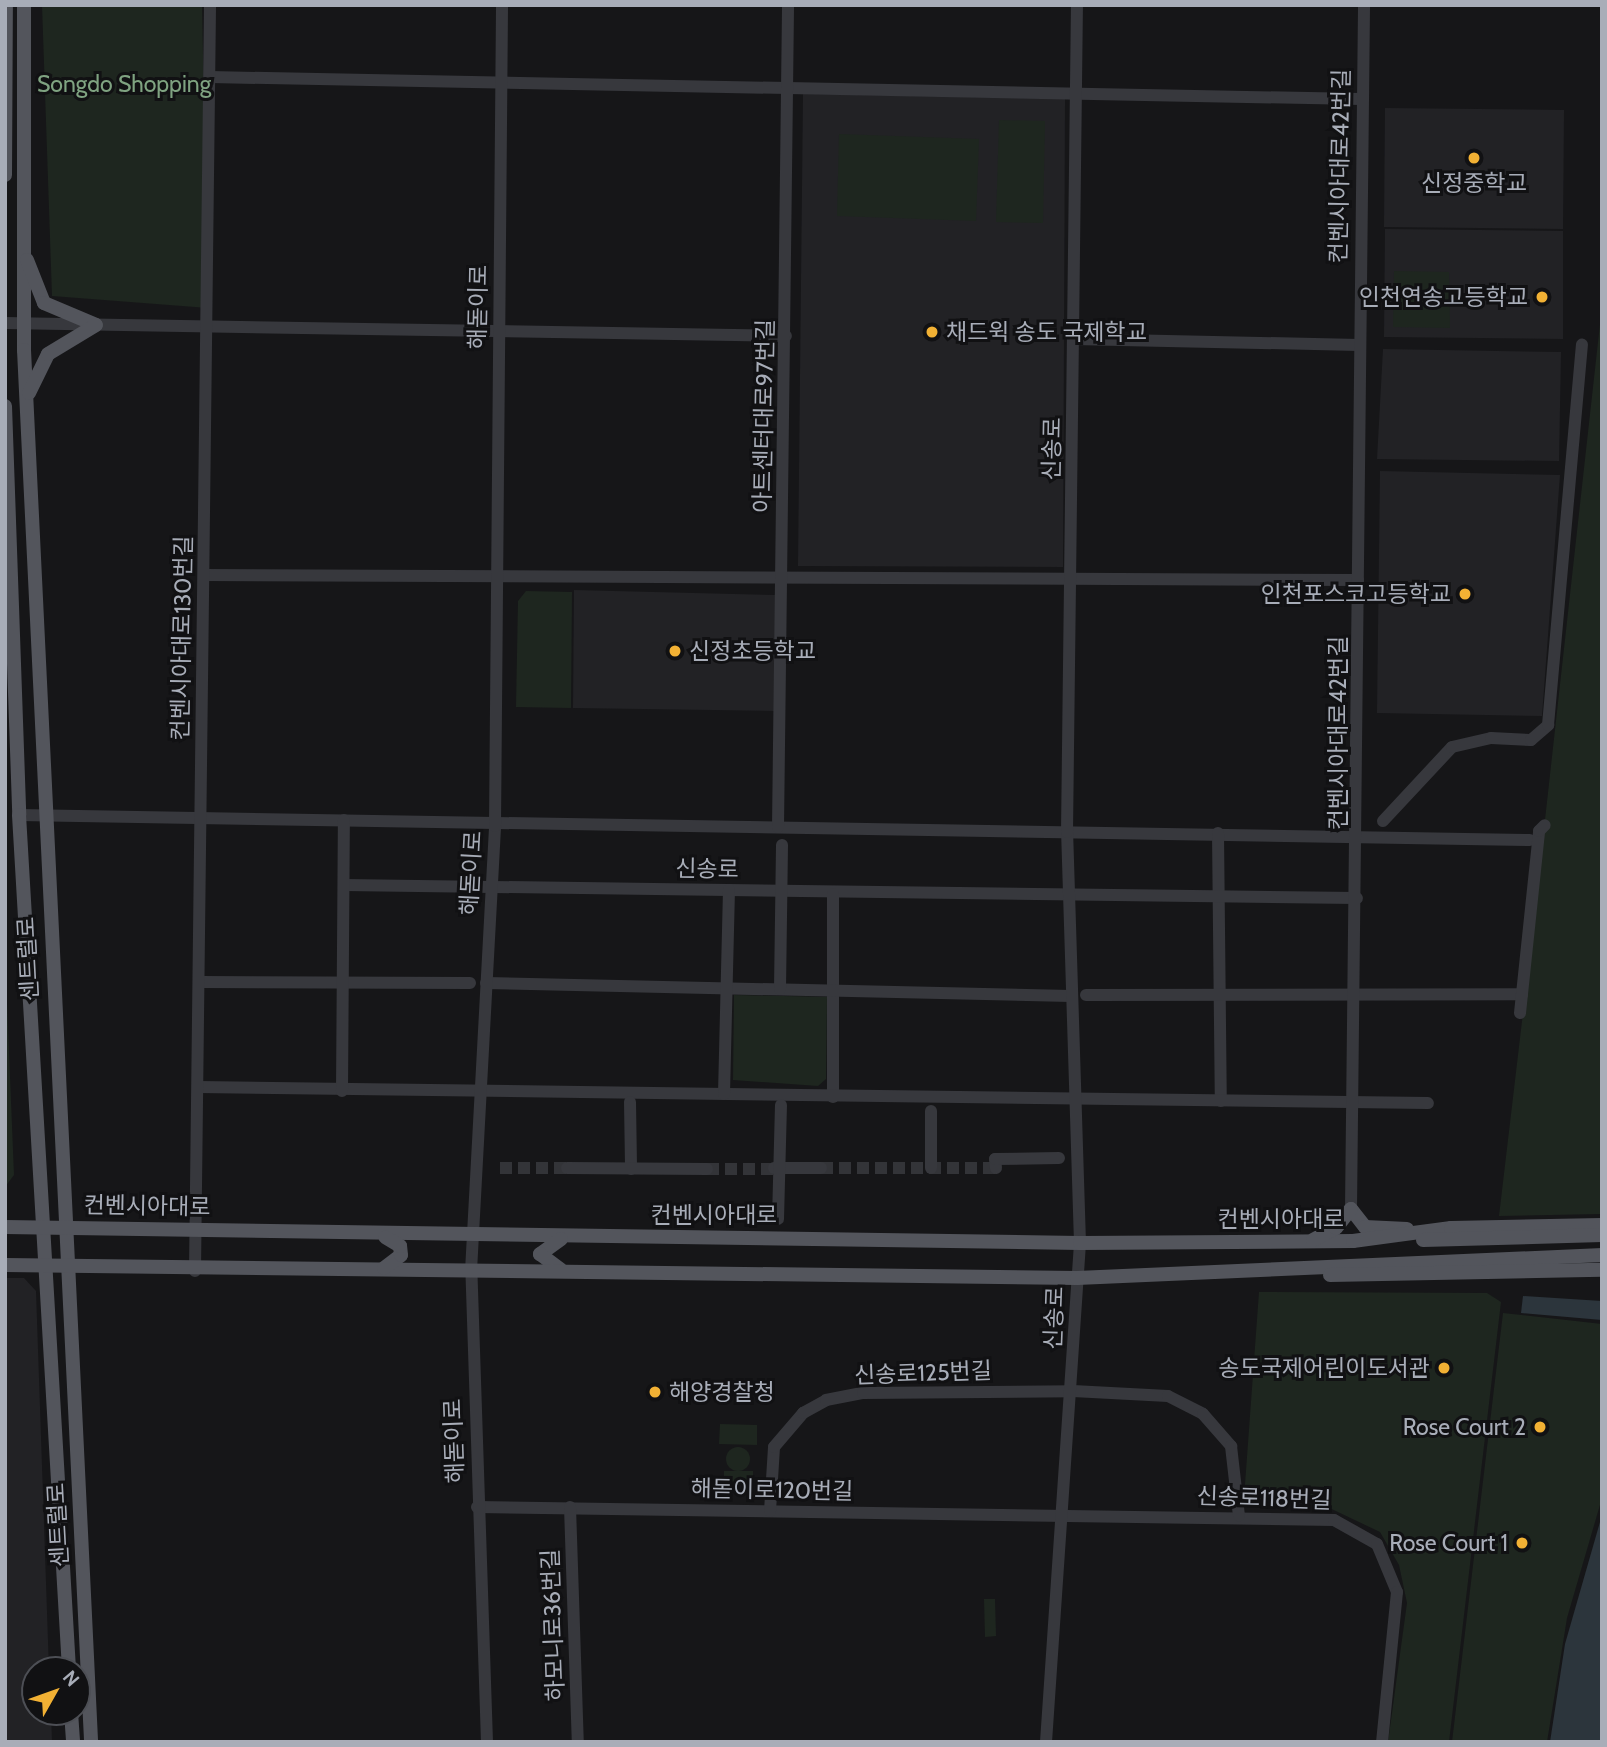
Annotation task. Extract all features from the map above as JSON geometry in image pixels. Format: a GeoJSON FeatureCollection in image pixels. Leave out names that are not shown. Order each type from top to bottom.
{"type":"FeatureCollection","features":[{"type":"Feature","properties":{"kind":"main road"},"geometry":{"type":"LineString","coordinates":[[5,175],[6,5]]}},
{"type":"Feature","properties":{"kind":"main road","name":"센트럴로"},"geometry":{"type":"LineString","coordinates":[[24,5],[23,323],[26,403],[43,816],[69,1264],[91,1742]]}},
{"type":"Feature","properties":{"kind":"main road"},"geometry":{"type":"LineString","coordinates":[[23,247],[44,303],[96,325]]}},
{"type":"Feature","properties":{"kind":"main road"},"geometry":{"type":"LineString","coordinates":[[26,403],[48,354],[96,325]]}},
{"type":"Feature","properties":{"kind":"main road","name":"센트럴로"},"geometry":{"type":"LineString","coordinates":[[5,406],[19,815],[48,1227],[68,1656]]}},
{"type":"Feature","properties":{"kind":"main road"},"geometry":{"type":"LineString","coordinates":[[1311,1241],[1336,1228],[1351,1209],[1371,1229],[1451,1228]]}},
{"type":"Feature","properties":{"kind":"main road","name":"컨벤시아대로"},"geometry":{"type":"LineString","coordinates":[[5,1227],[373,1235],[1080,1243],[1380,1240],[1602,1225]]}},
{"type":"Feature","properties":{"kind":"main road","name":"컨벤시아대로"},"geometry":{"type":"LineString","coordinates":[[1380,1240],[1451,1228],[1497,1233],[1602,1235]]}},
{"type":"Feature","properties":{"kind":"main road"},"geometry":{"type":"LineString","coordinates":[[373,1235],[395,1240],[401,1250],[394,1265],[376,1270]]}},
{"type":"Feature","properties":{"kind":"main road"},"geometry":{"type":"LineString","coordinates":[[569,1272],[543,1262],[540,1252],[572,1237]]}},
{"type":"Feature","properties":{"kind":"main road","name":"컨벤시아대로"},"geometry":{"type":"LineString","coordinates":[[5,1265],[69,1264],[195,1271],[376,1270],[1077,1279],[1496,1264],[1602,1255]]}},
{"type":"Feature","properties":{"kind":"main road","name":"컨벤시아대로"},"geometry":{"type":"LineString","coordinates":[[1496,1264],[1602,1270]]}},
{"type":"Feature","properties":{"kind":"street","name":"컨벤시아대로130번길"},"geometry":{"type":"LineString","coordinates":[[195,1271],[210,5]]}},
{"type":"Feature","properties":{"kind":"street","name":"해돋이로"},"geometry":{"type":"LineString","coordinates":[[487,1742],[471,1271],[495,826],[502,5]]}},
{"type":"Feature","properties":{"kind":"street","name":"아트센터대로97번길"},"geometry":{"type":"LineString","coordinates":[[778,827],[788,5]]}},
{"type":"Feature","properties":{"kind":"street","name":"신송로"},"geometry":{"type":"LineString","coordinates":[[1046,1742],[1066,1517],[1080,1243],[1068,832],[1077,5]]}},
{"type":"Feature","properties":{"kind":"street","name":"컨벤시아대로42번길"},"geometry":{"type":"LineString","coordinates":[[1351,1209],[1359,834],[1359,345],[1364,5]]}},
{"type":"Feature","properties":{"kind":"street"},"geometry":{"type":"LineString","coordinates":[[210,77],[786,85],[1361,99]]}},
{"type":"Feature","properties":{"kind":"street"},"geometry":{"type":"LineString","coordinates":[[5,323],[786,336]]}},
{"type":"Feature","properties":{"kind":"street"},"geometry":{"type":"LineString","coordinates":[[1074,339],[1359,345]]}},
{"type":"Feature","properties":{"kind":"street"},"geometry":{"type":"LineString","coordinates":[[1383,821],[1452,747],[1491,738],[1531,740],[1548,725],[1582,345]]}},
{"type":"Feature","properties":{"kind":"street"},"geometry":{"type":"LineString","coordinates":[[204,575],[1071,583],[1358,580]]}},
{"type":"Feature","properties":{"kind":"street"},"geometry":{"type":"LineString","coordinates":[[19,815],[201,820],[344,820],[495,826],[1359,834],[1530,840]]}},
{"type":"Feature","properties":{"kind":"street"},"geometry":{"type":"LineString","coordinates":[[342,1091],[344,820]]}},
{"type":"Feature","properties":{"kind":"street"},"geometry":{"type":"LineString","coordinates":[[1520,1013],[1539,831],[1545,825]]}},
{"type":"Feature","properties":{"kind":"street"},"geometry":{"type":"LineString","coordinates":[[1218,833],[1222,1101]]}},
{"type":"Feature","properties":{"kind":"street"},"geometry":{"type":"LineString","coordinates":[[780,989],[782,845]]}},
{"type":"Feature","properties":{"kind":"street","name":"신송로"},"geometry":{"type":"LineString","coordinates":[[344,886],[491,885],[833,894],[1069,893]]}},
{"type":"Feature","properties":{"kind":"street"},"geometry":{"type":"LineString","coordinates":[[724,1094],[729,890]]}},
{"type":"Feature","properties":{"kind":"street"},"geometry":{"type":"LineString","coordinates":[[1069,893],[1357,898]]}},
{"type":"Feature","properties":{"kind":"street"},"geometry":{"type":"LineString","coordinates":[[833,894],[833,1097]]}},
{"type":"Feature","properties":{"kind":"street"},"geometry":{"type":"LineString","coordinates":[[199,982],[470,983]]}},
{"type":"Feature","properties":{"kind":"street"},"geometry":{"type":"LineString","coordinates":[[486,983],[1071,996]]}},
{"type":"Feature","properties":{"kind":"street"},"geometry":{"type":"LineString","coordinates":[[1086,995],[1522,994]]}},
{"type":"Feature","properties":{"kind":"street"},"geometry":{"type":"LineString","coordinates":[[198,1087],[481,1094],[724,1094],[1427,1103]]}},
{"type":"Feature","properties":{"kind":"street"},"geometry":{"type":"LineString","coordinates":[[630,1102],[631,1170]]}},
{"type":"Feature","properties":{"kind":"street"},"geometry":{"type":"LineString","coordinates":[[778,1219],[781,1105]]}},
{"type":"Feature","properties":{"kind":"street"},"geometry":{"type":"LineString","coordinates":[[931,1111],[931,1168]]}},
{"type":"Feature","properties":{"kind":"street"},"geometry":{"type":"LineString","coordinates":[[996,1168],[995,1158],[1059,1158]]}},
{"type":"Feature","properties":{"kind":"street"},"geometry":{"type":"LineString","coordinates":[[567,1168],[707,1169]]}},
{"type":"Feature","properties":{"kind":"street"},"geometry":{"type":"LineString","coordinates":[[773,1168],[821,1168]]}},
{"type":"Feature","properties":{"kind":"street"},"geometry":{"type":"LineString","coordinates":[[1073,1391],[1168,1395],[1203,1414],[1231,1446],[1239,1516]]}},
{"type":"Feature","properties":{"kind":"street","name":"신송로125번길"},"geometry":{"type":"LineString","coordinates":[[770,1511],[774,1447],[803,1413],[826,1400],[863,1393],[1073,1391]]}},
{"type":"Feature","properties":{"kind":"street","name":"해돋이로120번길"},"geometry":{"type":"LineString","coordinates":[[477,1507],[1066,1517]]}},
{"type":"Feature","properties":{"kind":"street","name":"하모니로36번길"},"geometry":{"type":"LineString","coordinates":[[570,1507],[578,1742]]}},
{"type":"Feature","properties":{"kind":"street","name":"신송로118번길"},"geometry":{"type":"LineString","coordinates":[[1066,1517],[1239,1516],[1350,1525],[1387,1558],[1397,1592],[1382,1742]]}},
{"type":"Feature","properties":{"kind":"shaded area","name":"채드윅 송도 국제학교"},"geometry":{"type":"Polygon","coordinates":[[[803,94],[1065,99],[1063,567],[798,566],[803,94]]]}},
{"type":"Feature","properties":{"kind":"shaded area","name":"신정중학교"},"geometry":{"type":"Polygon","coordinates":[[[1385,108],[1564,110],[1563,229],[1384,227],[1385,108]]]}},
{"type":"Feature","properties":{"kind":"shaded area"},"geometry":{"type":"Polygon","coordinates":[[[1385,229],[1563,231],[1563,339],[1384,337],[1385,229]]]}},
{"type":"Feature","properties":{"kind":"shaded area"},"geometry":{"type":"Polygon","coordinates":[[[1383,349],[1561,352],[1559,461],[1377,459],[1383,349]]]}},
{"type":"Feature","properties":{"kind":"shaded area","name":"인천포스코고등학교"},"geometry":{"type":"Polygon","coordinates":[[[1380,471],[1560,475],[1542,716],[1377,713],[1380,471]]]}},
{"type":"Feature","properties":{"kind":"shaded area","name":"신정초등학교"},"geometry":{"type":"Polygon","coordinates":[[[574,590],[776,595],[775,711],[573,708],[574,590]]]}},
{"type":"Feature","properties":{"kind":"shaded area"},"geometry":{"type":"Polygon","coordinates":[[[5,1278],[24,1278],[36,1291],[49,1656],[21,1656],[21,1726],[51,1726],[52,1742],[5,1742],[5,1278]]]}},
{"type":"Feature","properties":{"kind":"shaded area"},"geometry":{"type":"Polygon","coordinates":[[[1523,1296],[1602,1301],[1602,1320],[1521,1313],[1523,1296]]]}},
{"type":"Feature","properties":{"kind":"shaded area"},"geometry":{"type":"Polygon","coordinates":[[[1602,1515],[1602,1742],[1550,1742],[1565,1644],[1602,1515]]]}},
{"type":"Feature","properties":{"kind":"green space","name":"Songdo Shopping"},"geometry":{"type":"Polygon","coordinates":[[[42,5],[202,5],[208,308],[52,296],[42,5]]]}},
{"type":"Feature","properties":{"kind":"green space"},"geometry":{"type":"Polygon","coordinates":[[[999,120],[1045,121],[1043,223],[996,222],[999,120]]]}},
{"type":"Feature","properties":{"kind":"green space"},"geometry":{"type":"Polygon","coordinates":[[[839,134],[979,139],[976,221],[837,216],[839,134]]]}},
{"type":"Feature","properties":{"kind":"green space"},"geometry":{"type":"Polygon","coordinates":[[[1394,271],[1449,272],[1450,328],[1393,327],[1394,271]]]}},
{"type":"Feature","properties":{"kind":"green space"},"geometry":{"type":"Polygon","coordinates":[[[1602,306],[1602,1214],[1499,1216],[1533,928],[1602,306]]]}},
{"type":"Feature","properties":{"kind":"green space"},"geometry":{"type":"Polygon","coordinates":[[[526,591],[572,592],[571,708],[516,707],[518,601],[526,591]]]}},
{"type":"Feature","properties":{"kind":"green space"},"geometry":{"type":"Polygon","coordinates":[[[5,952],[14,1175],[5,1187],[5,952]]]}},
{"type":"Feature","properties":{"kind":"green space"},"geometry":{"type":"Polygon","coordinates":[[[734,995],[827,997],[826,1079],[818,1086],[733,1080],[734,995]]]}},
{"type":"Feature","properties":{"kind":"green space"},"geometry":{"type":"Polygon","coordinates":[[[1259,1292],[1487,1293],[1501,1302],[1449,1742],[1388,1742],[1407,1603],[1399,1565],[1380,1532],[1319,1503],[1244,1498],[1259,1292]]]}},
{"type":"Feature","properties":{"kind":"green space"},"geometry":{"type":"Polygon","coordinates":[[[1503,1313],[1602,1324],[1602,1498],[1567,1618],[1547,1742],[1452,1742],[1503,1313]]]}},
{"type":"Feature","properties":{"kind":"green space"},"geometry":{"type":"Polygon","coordinates":[[[720,1424],[757,1425],[757,1445],[719,1444],[720,1424]]]}},
{"type":"Feature","properties":{"kind":"green space"},"geometry":{"type":"Polygon","coordinates":[[[738,1447],[749,1454],[750,1459],[743,1470],[738,1471],[727,1464],[726,1459],[733,1448],[738,1447]]]}},
{"type":"Feature","properties":{"kind":"green space"},"geometry":{"type":"Polygon","coordinates":[[[724,1471],[753,1471],[753,1483],[724,1484],[724,1471]]]}},
{"type":"Feature","properties":{"kind":"green space"},"geometry":{"type":"Polygon","coordinates":[[[984,1599],[995,1599],[996,1636],[985,1637],[984,1599]]]}},
{"type":"Feature","properties":{"kind":"tunnel"},"geometry":{"type":"LineString","coordinates":[[500,1168],[567,1168]]}},
{"type":"Feature","properties":{"kind":"tunnel"},"geometry":{"type":"LineString","coordinates":[[821,1168],[996,1168]]}},
{"type":"Feature","properties":{"kind":"tunnel"},"geometry":{"type":"LineString","coordinates":[[707,1169],[773,1169]]}},
{"type":"Feature","properties":{"kind":"place","name":"신정중학교"},"geometry":{"type":"Point","coordinates":[1474,158]}},
{"type":"Feature","properties":{"kind":"place","name":"인천연송고등학교"},"geometry":{"type":"Point","coordinates":[1542,297]}},
{"type":"Feature","properties":{"kind":"place","name":"채드윅 송도 국제학교"},"geometry":{"type":"Point","coordinates":[932,332]}},
{"type":"Feature","properties":{"kind":"place","name":"인천포스코고등학교"},"geometry":{"type":"Point","coordinates":[1465,594]}},
{"type":"Feature","properties":{"kind":"place","name":"신정초등학교"},"geometry":{"type":"Point","coordinates":[675,651]}},
{"type":"Feature","properties":{"kind":"place","name":"송도국제어린이도서관"},"geometry":{"type":"Point","coordinates":[1444,1368]}},
{"type":"Feature","properties":{"kind":"place","name":"해양경찰청"},"geometry":{"type":"Point","coordinates":[655,1392]}},
{"type":"Feature","properties":{"kind":"place","name":"Rose Court 2"},"geometry":{"type":"Point","coordinates":[1540,1427]}},
{"type":"Feature","properties":{"kind":"place","name":"Rose Court 1"},"geometry":{"type":"Point","coordinates":[1522,1543]}}]}
